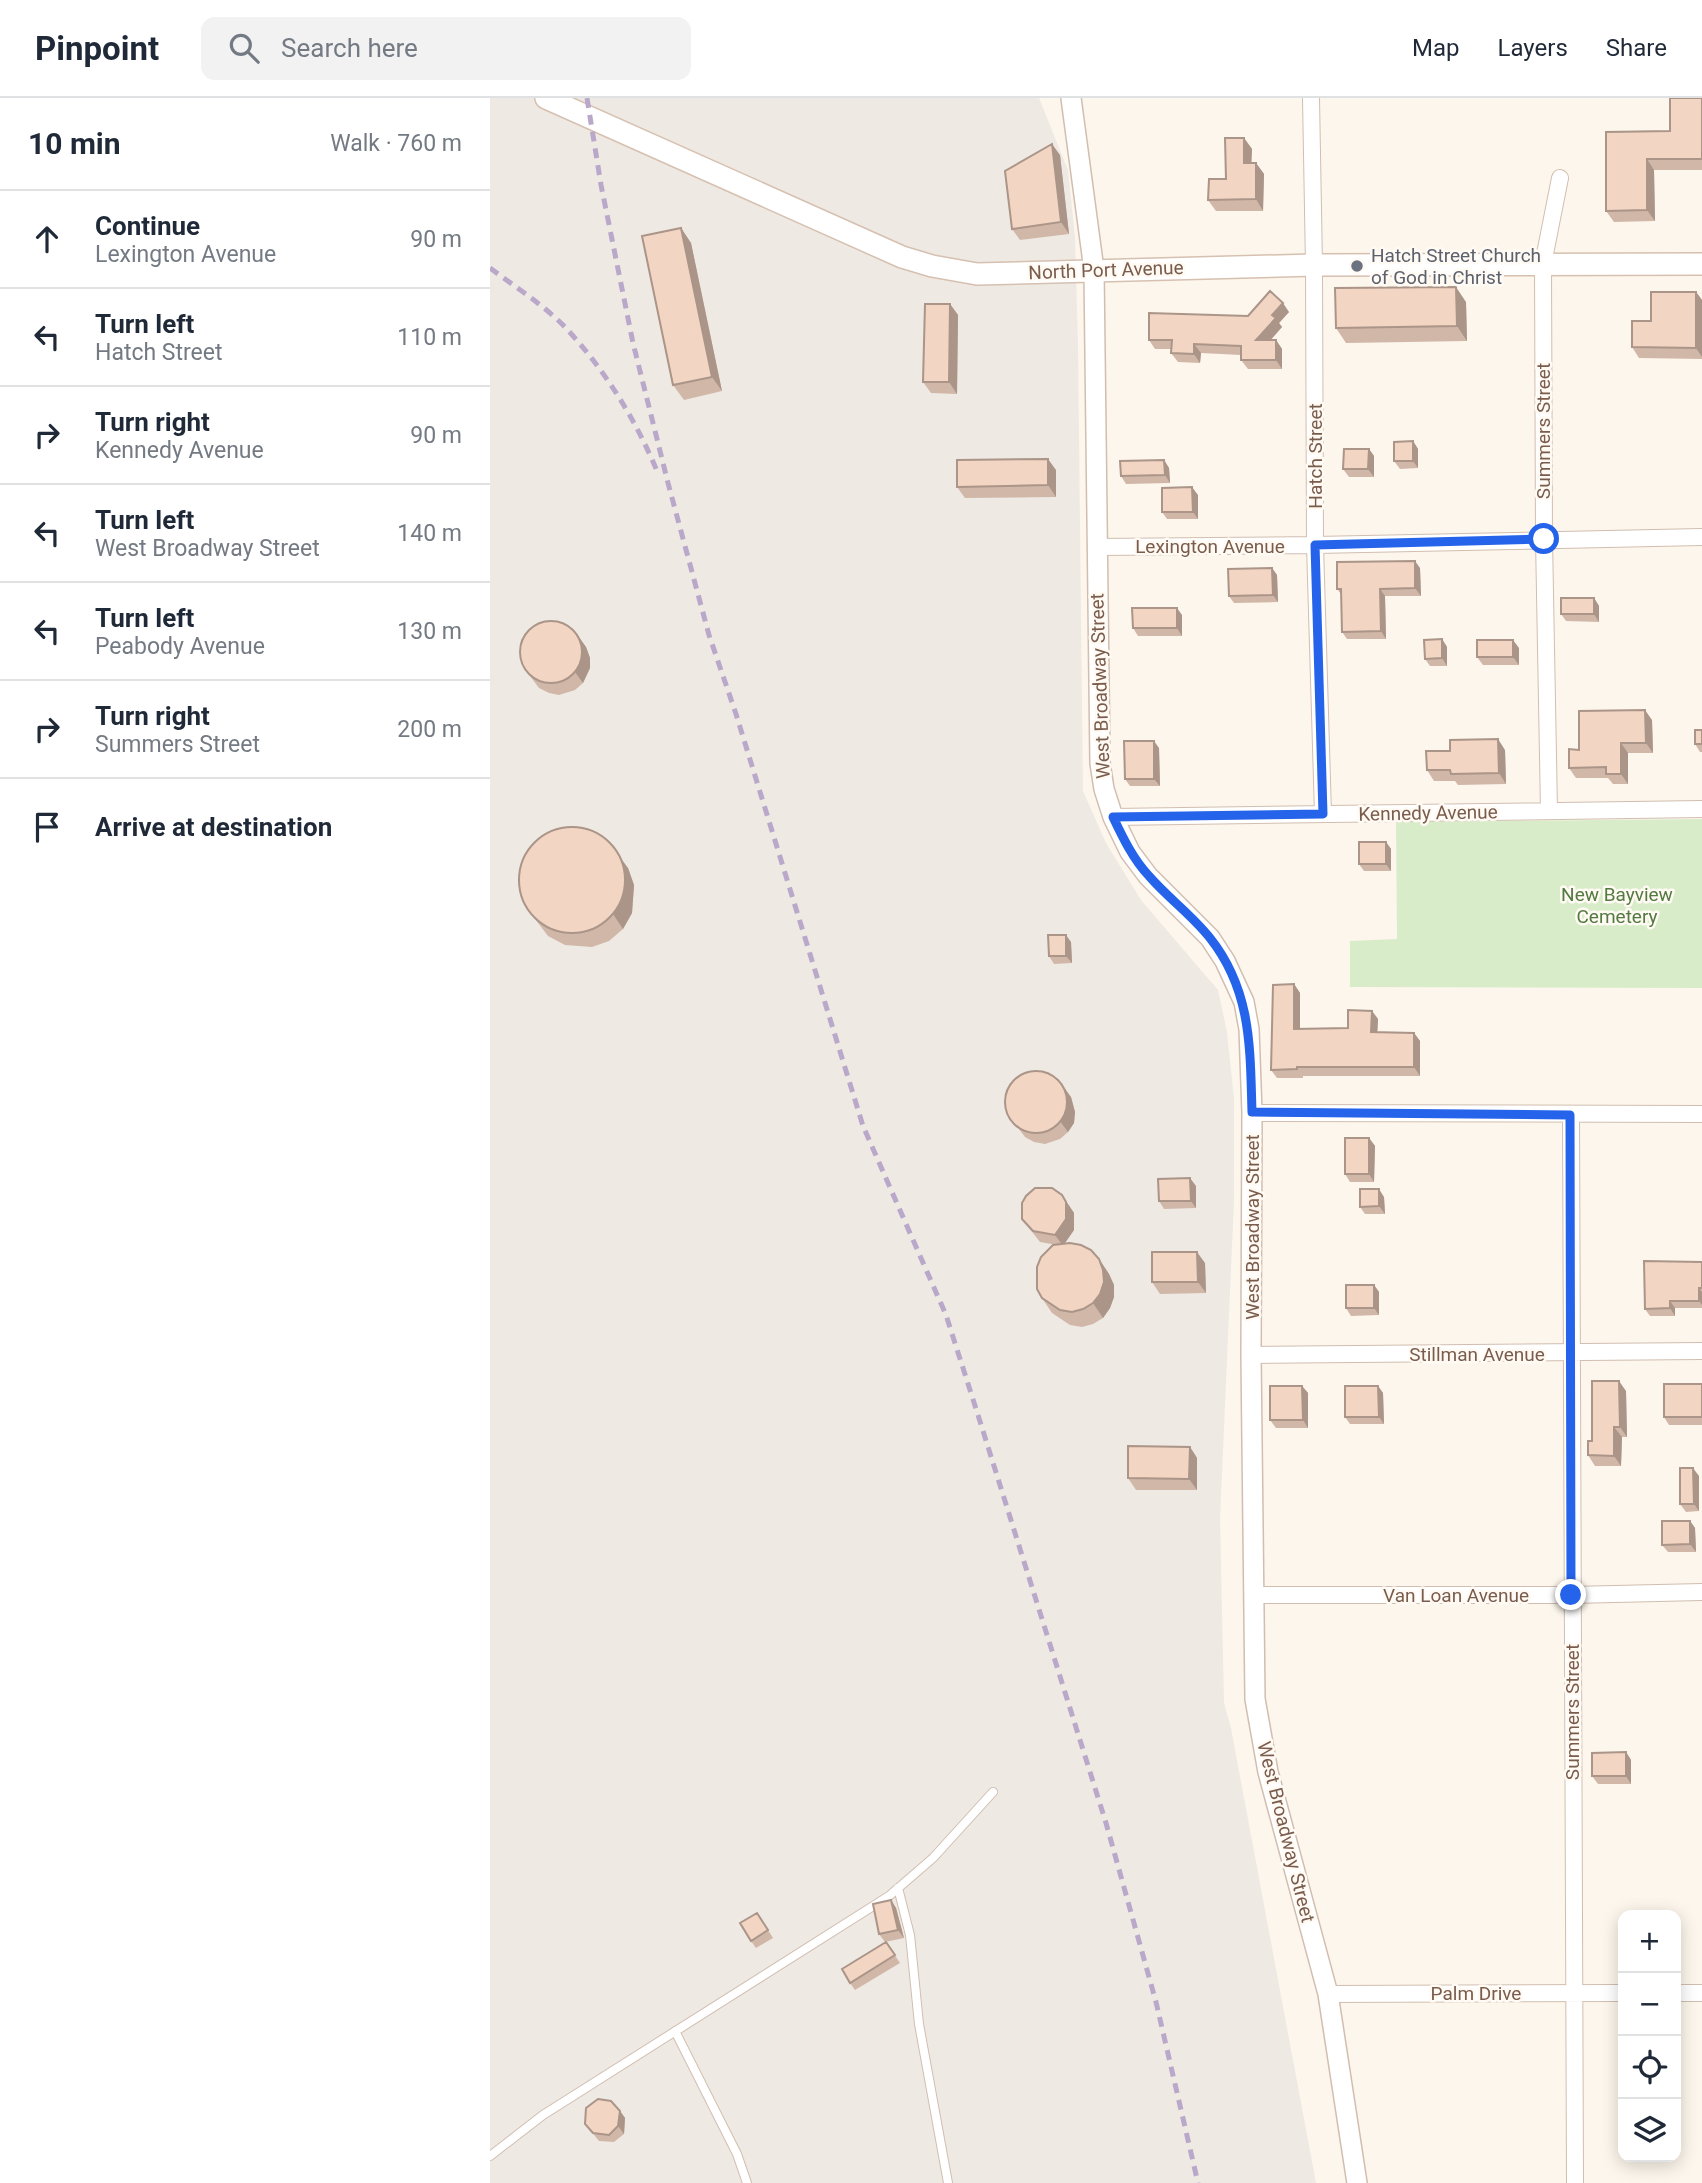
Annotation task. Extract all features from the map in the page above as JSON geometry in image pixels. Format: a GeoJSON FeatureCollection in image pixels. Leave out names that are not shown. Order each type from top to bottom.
{"type":"FeatureCollection","features":[{"type":"Feature","properties":{"kind":"main road","name":"North Port Avenue"},"geometry":{"type":"LineString","coordinates":[[546,98],[912,260],[977,274],[1314,265],[1702,264]]}},
{"type":"Feature","properties":{"kind":"street","name":"West Broadway Street"},"geometry":{"type":"LineString","coordinates":[[1071,98],[1094,270],[1100,763],[1104,789],[1113,817],[1130,852],[1148,876],[1210,938],[1225,961],[1244,1002],[1249,1029],[1252,1112],[1251,1355],[1255,1699],[1268,1772],[1328,1994],[1357,2183]]}},
{"type":"Feature","properties":{"kind":"street","name":"Hatch Street"},"geometry":{"type":"LineString","coordinates":[[1311,98],[1315,545],[1323,814]]}},
{"type":"Feature","properties":{"kind":"street","name":"Summers Street"},"geometry":{"type":"LineString","coordinates":[[1549,811],[1543,264],[1560,178]]}},
{"type":"Feature","properties":{"kind":"street","name":"Lexington Avenue"},"geometry":{"type":"LineString","coordinates":[[1096,547],[1702,537]]}},
{"type":"Feature","properties":{"kind":"street","name":"Kennedy Avenue"},"geometry":{"type":"LineString","coordinates":[[1113,817],[1702,808]]}},
{"type":"Feature","properties":{"kind":"street"},"geometry":{"type":"LineString","coordinates":[[1252,1112],[1702,1114]]}},
{"type":"Feature","properties":{"kind":"street","name":"Summers Street"},"geometry":{"type":"LineString","coordinates":[[1570,1115],[1575,2183]]}},
{"type":"Feature","properties":{"kind":"street","name":"Stillman Avenue"},"geometry":{"type":"LineString","coordinates":[[1251,1355],[1702,1351]]}},
{"type":"Feature","properties":{"kind":"street","name":"Van Loan Avenue"},"geometry":{"type":"LineString","coordinates":[[1253,1595],[1571,1595],[1702,1592]]}},
{"type":"Feature","properties":{"kind":"street","name":"Palm Drive"},"geometry":{"type":"LineString","coordinates":[[1328,1994],[1618,1993]]}},
{"type":"Feature","properties":{"kind":"street"},"geometry":{"type":"LineString","coordinates":[[1681,1993],[1702,1993]]}},
{"type":"Feature","properties":{"kind":"lane"},"geometry":{"type":"LineString","coordinates":[[490,2156],[543,2116],[898,1888],[933,1858],[993,1792]]}},
{"type":"Feature","properties":{"kind":"lane"},"geometry":{"type":"LineString","coordinates":[[898,1888],[910,1935],[919,2024],[948,2183]]}},
{"type":"Feature","properties":{"kind":"lane"},"geometry":{"type":"LineString","coordinates":[[675,2031],[737,2154],[747,2183]]}},
{"type":"Feature","properties":{"kind":"shaded area"},"geometry":{"type":"Polygon","coordinates":[[[490,98],[1039,98],[1068,170],[1075,237],[1078,345],[1083,791],[1106,843],[1141,900],[1218,990],[1227,1032],[1234,1099],[1234,1201],[1220,1519],[1224,1703],[1231,1728],[1316,2183],[490,2183],[490,98]]]}},
{"type":"Feature","properties":{"kind":"green space","name":"New Bayview Cemetery"},"geometry":{"type":"Polygon","coordinates":[[[1702,819],[1702,988],[1350,987],[1350,941],[1397,939],[1396,822],[1702,819]]]}},
{"type":"Feature","properties":{"kind":"building"},"geometry":{"type":"Polygon","coordinates":[[[1670,98],[1702,98],[1702,159],[1647,159],[1647,210],[1606,211],[1606,132],[1670,131],[1670,98]]]}},
{"type":"Feature","properties":{"kind":"building"},"geometry":{"type":"Polygon","coordinates":[[[1225,138],[1244,138],[1244,163],[1256,163],[1256,199],[1208,200],[1209,179],[1226,179],[1225,138]]]}},
{"type":"Feature","properties":{"kind":"building"},"geometry":{"type":"Polygon","coordinates":[[[1052,144],[1061,222],[1012,229],[1005,171],[1052,144]]]}},
{"type":"Feature","properties":{"kind":"building"},"geometry":{"type":"Polygon","coordinates":[[[681,228],[712,377],[673,385],[642,236],[681,228]]]}},
{"type":"Feature","properties":{"kind":"building"},"geometry":{"type":"Polygon","coordinates":[[[1456,287],[1457,326],[1336,328],[1335,288],[1456,287]]]}},
{"type":"Feature","properties":{"kind":"building"},"geometry":{"type":"Polygon","coordinates":[[[1270,291],[1283,303],[1272,315],[1276,318],[1256,340],[1276,340],[1276,360],[1241,360],[1241,346],[1194,344],[1194,354],[1171,353],[1172,340],[1149,340],[1149,313],[1248,316],[1270,291]]]}},
{"type":"Feature","properties":{"kind":"building"},"geometry":{"type":"Polygon","coordinates":[[[1651,292],[1696,292],[1696,348],[1632,347],[1632,321],[1651,321],[1651,292]]]}},
{"type":"Feature","properties":{"kind":"building"},"geometry":{"type":"Polygon","coordinates":[[[925,304],[950,304],[949,382],[923,382],[925,304]]]}},
{"type":"Feature","properties":{"kind":"building"},"geometry":{"type":"Polygon","coordinates":[[[1413,441],[1413,461],[1394,461],[1394,442],[1413,441]]]}},
{"type":"Feature","properties":{"kind":"building"},"geometry":{"type":"Polygon","coordinates":[[[1344,449],[1369,449],[1368,469],[1343,469],[1344,449]]]}},
{"type":"Feature","properties":{"kind":"building"},"geometry":{"type":"Polygon","coordinates":[[[1048,459],[1048,485],[957,487],[957,460],[1048,459]]]}},
{"type":"Feature","properties":{"kind":"building"},"geometry":{"type":"Polygon","coordinates":[[[1164,460],[1165,475],[1121,476],[1120,461],[1164,460]]]}},
{"type":"Feature","properties":{"kind":"building"},"geometry":{"type":"Polygon","coordinates":[[[1192,487],[1193,512],[1162,512],[1162,488],[1192,487]]]}},
{"type":"Feature","properties":{"kind":"building"},"geometry":{"type":"Polygon","coordinates":[[[1415,561],[1415,588],[1380,589],[1381,631],[1342,632],[1337,562],[1415,561]]]}},
{"type":"Feature","properties":{"kind":"building"},"geometry":{"type":"Polygon","coordinates":[[[1272,568],[1273,595],[1229,596],[1228,569],[1272,568]]]}},
{"type":"Feature","properties":{"kind":"building"},"geometry":{"type":"Polygon","coordinates":[[[1561,598],[1594,598],[1594,614],[1561,614],[1561,598]]]}},
{"type":"Feature","properties":{"kind":"building"},"geometry":{"type":"Polygon","coordinates":[[[1132,608],[1177,608],[1177,628],[1133,628],[1132,608]]]}},
{"type":"Feature","properties":{"kind":"building"},"geometry":{"type":"Polygon","coordinates":[[[551,621],[573,630],[582,652],[573,674],[551,683],[529,674],[520,652],[529,630],[551,621]]]}},
{"type":"Feature","properties":{"kind":"building"},"geometry":{"type":"Polygon","coordinates":[[[1442,639],[1442,658],[1425,659],[1424,640],[1442,639]]]}},
{"type":"Feature","properties":{"kind":"building"},"geometry":{"type":"Polygon","coordinates":[[[1477,640],[1513,640],[1513,657],[1477,657],[1477,640]]]}},
{"type":"Feature","properties":{"kind":"building"},"geometry":{"type":"Polygon","coordinates":[[[1645,710],[1646,743],[1621,743],[1621,774],[1606,774],[1606,767],[1569,768],[1569,749],[1579,750],[1579,711],[1645,710]]]}},
{"type":"Feature","properties":{"kind":"building"},"geometry":{"type":"Polygon","coordinates":[[[1695,730],[1702,730],[1702,744],[1695,744],[1695,730]]]}},
{"type":"Feature","properties":{"kind":"building"},"geometry":{"type":"Polygon","coordinates":[[[1498,739],[1499,773],[1451,774],[1450,770],[1427,770],[1426,751],[1450,751],[1450,740],[1498,739]]]}},
{"type":"Feature","properties":{"kind":"building"},"geometry":{"type":"Polygon","coordinates":[[[1124,741],[1154,741],[1154,779],[1125,779],[1124,741]]]}},
{"type":"Feature","properties":{"kind":"building"},"geometry":{"type":"Polygon","coordinates":[[[572,827],[592,831],[609,843],[621,860],[625,880],[621,900],[609,917],[592,929],[572,933],[552,929],[535,917],[523,900],[519,880],[523,860],[535,843],[552,831],[572,827]]]}},
{"type":"Feature","properties":{"kind":"building"},"geometry":{"type":"Polygon","coordinates":[[[1359,842],[1386,842],[1386,864],[1359,864],[1359,842]]]}},
{"type":"Feature","properties":{"kind":"building"},"geometry":{"type":"Polygon","coordinates":[[[1048,935],[1066,935],[1066,956],[1049,956],[1048,935]]]}},
{"type":"Feature","properties":{"kind":"building"},"geometry":{"type":"Polygon","coordinates":[[[1294,984],[1294,1029],[1348,1028],[1348,1010],[1372,1011],[1371,1032],[1414,1033],[1414,1067],[1297,1067],[1271,1070],[1273,985],[1294,984]]]}},
{"type":"Feature","properties":{"kind":"building"},"geometry":{"type":"Polygon","coordinates":[[[1036,1071],[1058,1080],[1067,1102],[1058,1124],[1036,1133],[1014,1124],[1005,1102],[1014,1080],[1036,1071]]]}},
{"type":"Feature","properties":{"kind":"building"},"geometry":{"type":"Polygon","coordinates":[[[1345,1138],[1369,1138],[1369,1174],[1345,1174],[1345,1138]]]}},
{"type":"Feature","properties":{"kind":"building"},"geometry":{"type":"Polygon","coordinates":[[[1190,1178],[1191,1201],[1159,1201],[1158,1179],[1190,1178]]]}},
{"type":"Feature","properties":{"kind":"building"},"geometry":{"type":"Polygon","coordinates":[[[1035,1188],[1052,1188],[1062,1195],[1066,1202],[1066,1219],[1055,1235],[1033,1231],[1022,1219],[1022,1203],[1035,1188]]]}},
{"type":"Feature","properties":{"kind":"building"},"geometry":{"type":"Polygon","coordinates":[[[1360,1189],[1379,1189],[1379,1206],[1360,1207],[1360,1189]]]}},
{"type":"Feature","properties":{"kind":"building"},"geometry":{"type":"Polygon","coordinates":[[[1070,1243],[1091,1250],[1099,1259],[1104,1282],[1093,1303],[1072,1312],[1060,1310],[1042,1298],[1037,1289],[1037,1267],[1041,1257],[1053,1245],[1070,1243]]]}},
{"type":"Feature","properties":{"kind":"building"},"geometry":{"type":"Polygon","coordinates":[[[1152,1252],[1197,1252],[1198,1282],[1152,1282],[1152,1252]]]}},
{"type":"Feature","properties":{"kind":"building"},"geometry":{"type":"Polygon","coordinates":[[[1644,1261],[1702,1262],[1699,1301],[1670,1301],[1670,1308],[1645,1309],[1644,1261]]]}},
{"type":"Feature","properties":{"kind":"building"},"geometry":{"type":"Polygon","coordinates":[[[1346,1285],[1374,1285],[1374,1308],[1346,1308],[1346,1285]]]}},
{"type":"Feature","properties":{"kind":"building"},"geometry":{"type":"Polygon","coordinates":[[[1592,1381],[1619,1381],[1620,1427],[1614,1427],[1614,1456],[1588,1455],[1588,1441],[1592,1441],[1592,1381]]]}},
{"type":"Feature","properties":{"kind":"building"},"geometry":{"type":"Polygon","coordinates":[[[1664,1384],[1702,1384],[1702,1417],[1664,1417],[1664,1384]]]}},
{"type":"Feature","properties":{"kind":"building"},"geometry":{"type":"Polygon","coordinates":[[[1270,1386],[1302,1386],[1303,1420],[1270,1420],[1270,1386]]]}},
{"type":"Feature","properties":{"kind":"building"},"geometry":{"type":"Polygon","coordinates":[[[1345,1386],[1378,1386],[1379,1417],[1345,1417],[1345,1386]]]}},
{"type":"Feature","properties":{"kind":"building"},"geometry":{"type":"Polygon","coordinates":[[[1128,1446],[1190,1447],[1189,1479],[1128,1478],[1128,1446]]]}},
{"type":"Feature","properties":{"kind":"building"},"geometry":{"type":"Polygon","coordinates":[[[1680,1468],[1693,1468],[1694,1504],[1680,1504],[1680,1468]]]}},
{"type":"Feature","properties":{"kind":"building"},"geometry":{"type":"Polygon","coordinates":[[[1662,1521],[1690,1521],[1690,1544],[1662,1545],[1662,1521]]]}},
{"type":"Feature","properties":{"kind":"building"},"geometry":{"type":"Polygon","coordinates":[[[1626,1752],[1626,1776],[1592,1776],[1592,1753],[1626,1752]]]}},
{"type":"Feature","properties":{"kind":"building"},"geometry":{"type":"Polygon","coordinates":[[[891,1900],[898,1930],[879,1934],[873,1904],[891,1900]]]}},
{"type":"Feature","properties":{"kind":"building"},"geometry":{"type":"Polygon","coordinates":[[[757,1913],[768,1930],[751,1941],[740,1923],[757,1913]]]}},
{"type":"Feature","properties":{"kind":"building"},"geometry":{"type":"Polygon","coordinates":[[[886,1942],[895,1955],[850,1983],[842,1969],[886,1942]]]}},
{"type":"Feature","properties":{"kind":"building"},"geometry":{"type":"Polygon","coordinates":[[[598,2099],[611,2101],[620,2111],[618,2126],[609,2135],[593,2133],[585,2124],[586,2108],[598,2099]]]}},
{"type":"Feature","properties":{"kind":"railway"},"geometry":{"type":"LineString","coordinates":[[587,98],[601,185],[633,343],[709,635],[736,714],[863,1126],[946,1315],[978,1415],[1106,1823],[1156,2002],[1198,2183]]}},
{"type":"Feature","properties":{"kind":"railway"},"geometry":{"type":"LineString","coordinates":[[490,268],[546,310],[578,341],[617,394],[657,471]]}},
{"type":"Feature","properties":{"kind":"place","name":"Hatch Street Church of God in Christ"},"geometry":{"type":"Point","coordinates":[1357,266]}},
{"type":"Feature","properties":{"kind":"route"},"geometry":{"type":"LineString","coordinates":[[1544,539],[1315,545],[1323,814],[1113,817],[1130,852],[1148,876],[1210,938],[1225,961],[1244,1002],[1249,1029],[1252,1112],[1570,1115],[1571,1595]]}}]}
